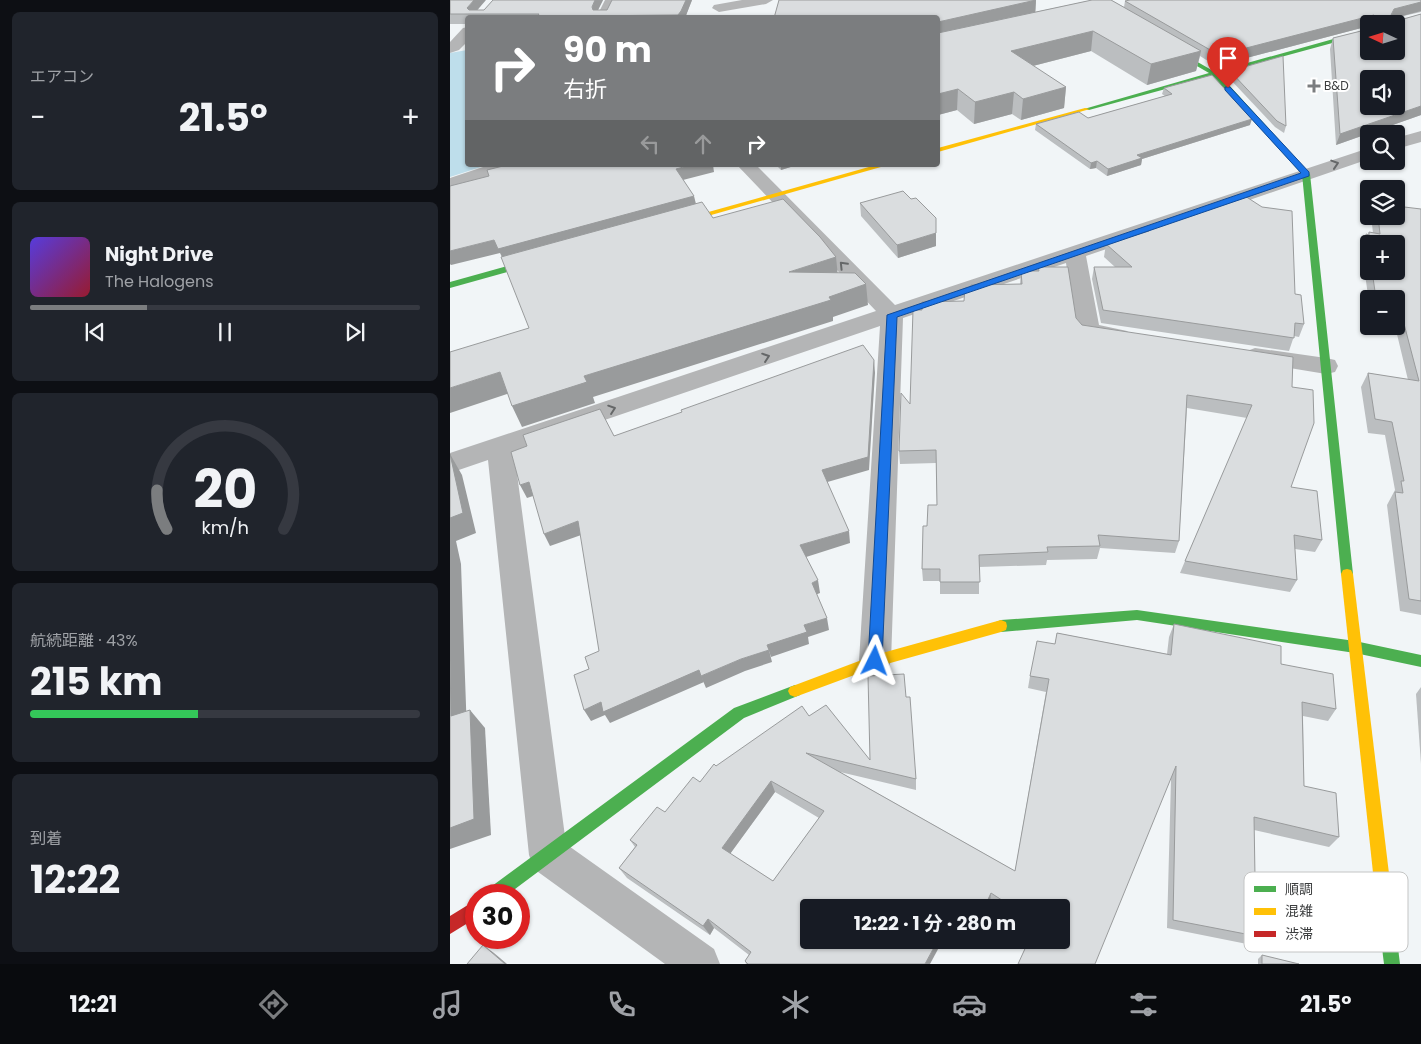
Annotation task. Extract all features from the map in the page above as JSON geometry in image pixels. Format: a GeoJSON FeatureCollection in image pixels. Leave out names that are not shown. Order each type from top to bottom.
{"type":"FeatureCollection","features":[{"type":"Feature","properties":{"kind":"street"},"geometry":{"type":"LineString","coordinates":[[604,15],[612,0]]}},
{"type":"Feature","properties":{"kind":"street"},"geometry":{"type":"LineString","coordinates":[[719,9],[766,0]]}},
{"type":"Feature","properties":{"kind":"street"},"geometry":{"type":"LineString","coordinates":[[940,149],[1360,34]]}},
{"type":"Feature","properties":{"kind":"street"},"geometry":{"type":"LineString","coordinates":[[457,47],[465,35]]}},
{"type":"Feature","properties":{"kind":"street"},"geometry":{"type":"LineString","coordinates":[[1155,39],[1215,74],[1306,174],[1355,647],[1381,872]]}},
{"type":"Feature","properties":{"kind":"street"},"geometry":{"type":"LineString","coordinates":[[1405,141],[1421,136]]}},
{"type":"Feature","properties":{"kind":"street"},"geometry":{"type":"LineString","coordinates":[[450,463],[1360,156]]}},
{"type":"Feature","properties":{"kind":"street"},"geometry":{"type":"LineString","coordinates":[[450,184],[502,167]]}},
{"type":"Feature","properties":{"kind":"street"},"geometry":{"type":"LineString","coordinates":[[748,167],[892,315],[875,661]]}},
{"type":"Feature","properties":{"kind":"street"},"geometry":{"type":"LineString","coordinates":[[661,227],[877,167]]}},
{"type":"Feature","properties":{"kind":"street"},"geometry":{"type":"LineString","coordinates":[[1075,253],[1088,331],[1145,340]]}},
{"type":"Feature","properties":{"kind":"street"},"geometry":{"type":"LineString","coordinates":[[450,285],[555,256]]}},
{"type":"Feature","properties":{"kind":"street"},"geometry":{"type":"LineString","coordinates":[[1230,352],[1326,366]]}},
{"type":"Feature","properties":{"kind":"street"},"geometry":{"type":"LineString","coordinates":[[500,446],[548,855],[699,964]]}},
{"type":"Feature","properties":{"kind":"street"},"geometry":{"type":"LineString","coordinates":[[509,884],[739,713],[875,661],[995,626],[1137,615],[1355,647],[1421,661]]}},
{"type":"Feature","properties":{"kind":"street"},"geometry":{"type":"LineString","coordinates":[[450,926],[465,916]]}},
{"type":"Feature","properties":{"kind":"shaded area"},"geometry":{"type":"Polygon","coordinates":[[[465,50],[465,167],[481,167],[450,177],[450,53],[465,50]]]}},
{"type":"Feature","properties":{"kind":"building"},"geometry":{"type":"Polygon","coordinates":[[[450,0],[474,0],[467,8],[469,10],[484,10],[493,0],[595,0],[592,7],[593,10],[607,10],[612,0],[686,0],[678,15],[450,14],[450,0]]]}},
{"type":"Feature","properties":{"kind":"building"},"geometry":{"type":"Polygon","coordinates":[[[779,0],[1036,0],[940,22],[940,15],[775,15],[779,0]]]}},
{"type":"Feature","properties":{"kind":"building"},"geometry":{"type":"Polygon","coordinates":[[[1092,0],[1111,0],[1201,51],[1151,64],[1093,31],[1011,51],[1066,87],[1023,99],[1014,92],[975,102],[958,89],[940,94],[940,33],[1092,0]]]}},
{"type":"Feature","properties":{"kind":"building"},"geometry":{"type":"Polygon","coordinates":[[[1421,0],[1421,2],[1394,9],[1391,15],[1360,15],[1360,19],[1219,55],[1125,1],[1421,0]]]}},
{"type":"Feature","properties":{"kind":"building"},"geometry":{"type":"Polygon","coordinates":[[[1421,14],[1421,106],[1405,112],[1405,70],[1360,70],[1360,115],[1395,115],[1366,125],[1360,125],[1360,127],[1340,134],[1333,38],[1360,31],[1360,60],[1405,60],[1405,19],[1421,14]]]}},
{"type":"Feature","properties":{"kind":"building"},"geometry":{"type":"Polygon","coordinates":[[[1283,56],[1286,126],[1277,121],[1230,71],[1283,56]]]}},
{"type":"Feature","properties":{"kind":"building"},"geometry":{"type":"Polygon","coordinates":[[[1212,75],[1252,119],[1137,155],[1142,158],[1108,169],[1097,161],[1091,163],[1036,124],[1079,112],[1088,118],[1172,94],[1164,88],[1212,75]]]}},
{"type":"Feature","properties":{"kind":"building"},"geometry":{"type":"Polygon","coordinates":[[[499,167],[684,167],[676,169],[694,196],[498,249],[494,240],[450,251],[450,186],[489,176],[487,170],[499,167]]]}},
{"type":"Feature","properties":{"kind":"building"},"geometry":{"type":"Polygon","coordinates":[[[903,191],[911,199],[916,198],[936,218],[936,233],[897,245],[860,203],[903,191]]]}},
{"type":"Feature","properties":{"kind":"building"},"geometry":{"type":"Polygon","coordinates":[[[1245,196],[1262,207],[1292,211],[1295,294],[1301,295],[1304,324],[1295,323],[1294,338],[1103,310],[1094,267],[1132,267],[1106,244],[1149,231],[1145,228],[1245,196]]]}},
{"type":"Feature","properties":{"kind":"building"},"geometry":{"type":"Polygon","coordinates":[[[783,199],[820,237],[836,257],[789,272],[855,273],[866,284],[829,297],[831,300],[584,376],[587,382],[512,406],[500,372],[450,388],[450,352],[529,328],[501,257],[702,202],[713,218],[783,199]]]}},
{"type":"Feature","properties":{"kind":"building"},"geometry":{"type":"Polygon","coordinates":[[[1405,207],[1421,209],[1421,601],[1409,599],[1395,492],[1403,493],[1401,481],[1404,481],[1392,422],[1375,419],[1368,373],[1419,381],[1405,328],[1405,290],[1375,290],[1373,280],[1405,280],[1405,235],[1369,235],[1369,232],[1380,234],[1379,225],[1405,225],[1405,207]]]}},
{"type":"Feature","properties":{"kind":"building"},"geometry":{"type":"Polygon","coordinates":[[[1038,267],[1068,267],[1076,318],[1082,325],[1293,357],[1292,387],[1313,390],[1314,423],[1291,487],[1317,491],[1322,540],[1294,535],[1297,580],[1185,561],[1252,405],[1187,395],[1179,541],[1098,535],[1100,546],[1047,547],[1048,552],[979,555],[980,582],[940,582],[940,569],[922,569],[923,526],[927,526],[928,505],[937,505],[936,450],[899,451],[901,393],[910,404],[913,310],[922,310],[922,302],[964,301],[965,288],[971,289],[971,285],[1022,284],[1021,271],[1039,271],[1038,267]]]}},
{"type":"Feature","properties":{"kind":"building"},"geometry":{"type":"Polygon","coordinates":[[[863,345],[874,360],[868,457],[822,470],[849,531],[800,545],[818,580],[812,583],[827,618],[804,625],[807,632],[767,645],[769,650],[741,659],[701,676],[699,670],[603,712],[601,702],[584,710],[574,675],[589,669],[585,657],[599,651],[578,521],[544,534],[529,482],[520,485],[511,452],[527,446],[523,435],[600,409],[614,436],[863,345]]]}},
{"type":"Feature","properties":{"kind":"building"},"geometry":{"type":"Polygon","coordinates":[[[450,454],[463,513],[450,518],[450,454]]]}},
{"type":"Feature","properties":{"kind":"building"},"geometry":{"type":"Polygon","coordinates":[[[1174,624],[1281,646],[1281,664],[1333,674],[1336,709],[1302,702],[1304,786],[1336,793],[1339,837],[1254,817],[1255,872],[1244,872],[1244,934],[1173,920],[1176,766],[1095,964],[1018,964],[1025,949],[1070,949],[1070,899],[1000,899],[991,893],[988,899],[800,899],[800,949],[933,949],[925,964],[748,964],[745,961],[751,952],[708,919],[703,926],[619,868],[637,845],[630,840],[657,807],[665,812],[693,777],[700,782],[714,764],[716,766],[802,706],[809,716],[826,705],[870,760],[868,676],[904,674],[906,697],[910,697],[916,779],[806,753],[1015,871],[1049,679],[1030,676],[1037,641],[1055,644],[1057,633],[1171,655],[1174,624]],[[771,781],[722,848],[773,881],[824,811],[771,781]]]}},
{"type":"Feature","properties":{"kind":"building"},"geometry":{"type":"Polygon","coordinates":[[[450,660],[451,716],[470,710],[474,819],[450,828],[450,660]]]}},
{"type":"Feature","properties":{"kind":"building"},"geometry":{"type":"Polygon","coordinates":[[[480,949],[488,949],[505,964],[467,964],[480,949]]]}},
{"type":"Feature","properties":{"kind":"building"},"geometry":{"type":"Polygon","coordinates":[[[1262,955],[1299,964],[1262,964],[1262,955]]]}},
{"type":"Feature","properties":{"kind":"traffic: fast"},"geometry":{"type":"LineString","coordinates":[[1087,109],[1360,33]]}},
{"type":"Feature","properties":{"kind":"traffic: fast"},"geometry":{"type":"LineString","coordinates":[[1166,46],[1215,74],[1306,174],[1347,574]]}},
{"type":"Feature","properties":{"kind":"traffic: fast"},"geometry":{"type":"LineString","coordinates":[[450,285],[543,259]]}},
{"type":"Feature","properties":{"kind":"traffic: fast"},"geometry":{"type":"LineString","coordinates":[[1001,626],[1137,615],[1355,647],[1421,661]]}},
{"type":"Feature","properties":{"kind":"traffic: fast"},"geometry":{"type":"LineString","coordinates":[[509,884],[739,713],[795,691]]}},
{"type":"Feature","properties":{"kind":"traffic: fast"},"geometry":{"type":"LineString","coordinates":[[1391,952],[1392,964]]}},
{"type":"Feature","properties":{"kind":"traffic: slow"},"geometry":{"type":"LineString","coordinates":[[940,149],[1087,109]]}},
{"type":"Feature","properties":{"kind":"traffic: slow"},"geometry":{"type":"LineString","coordinates":[[673,223],[877,167]]}},
{"type":"Feature","properties":{"kind":"traffic: slow"},"geometry":{"type":"LineString","coordinates":[[1347,574],[1381,872]]}},
{"type":"Feature","properties":{"kind":"traffic: slow"},"geometry":{"type":"LineString","coordinates":[[795,691],[875,661],[1001,626]]}},
{"type":"Feature","properties":{"kind":"traffic: jam"},"geometry":{"type":"LineString","coordinates":[[450,926],[465,916]]}},
{"type":"Feature","properties":{"kind":"place","name":"B&D"},"geometry":{"type":"Point","coordinates":[1314,86]}},
{"type":"Feature","properties":{"kind":"route"},"geometry":{"type":"LineString","coordinates":[[875,661],[892,315],[1306,174],[1228,88]]}}]}
